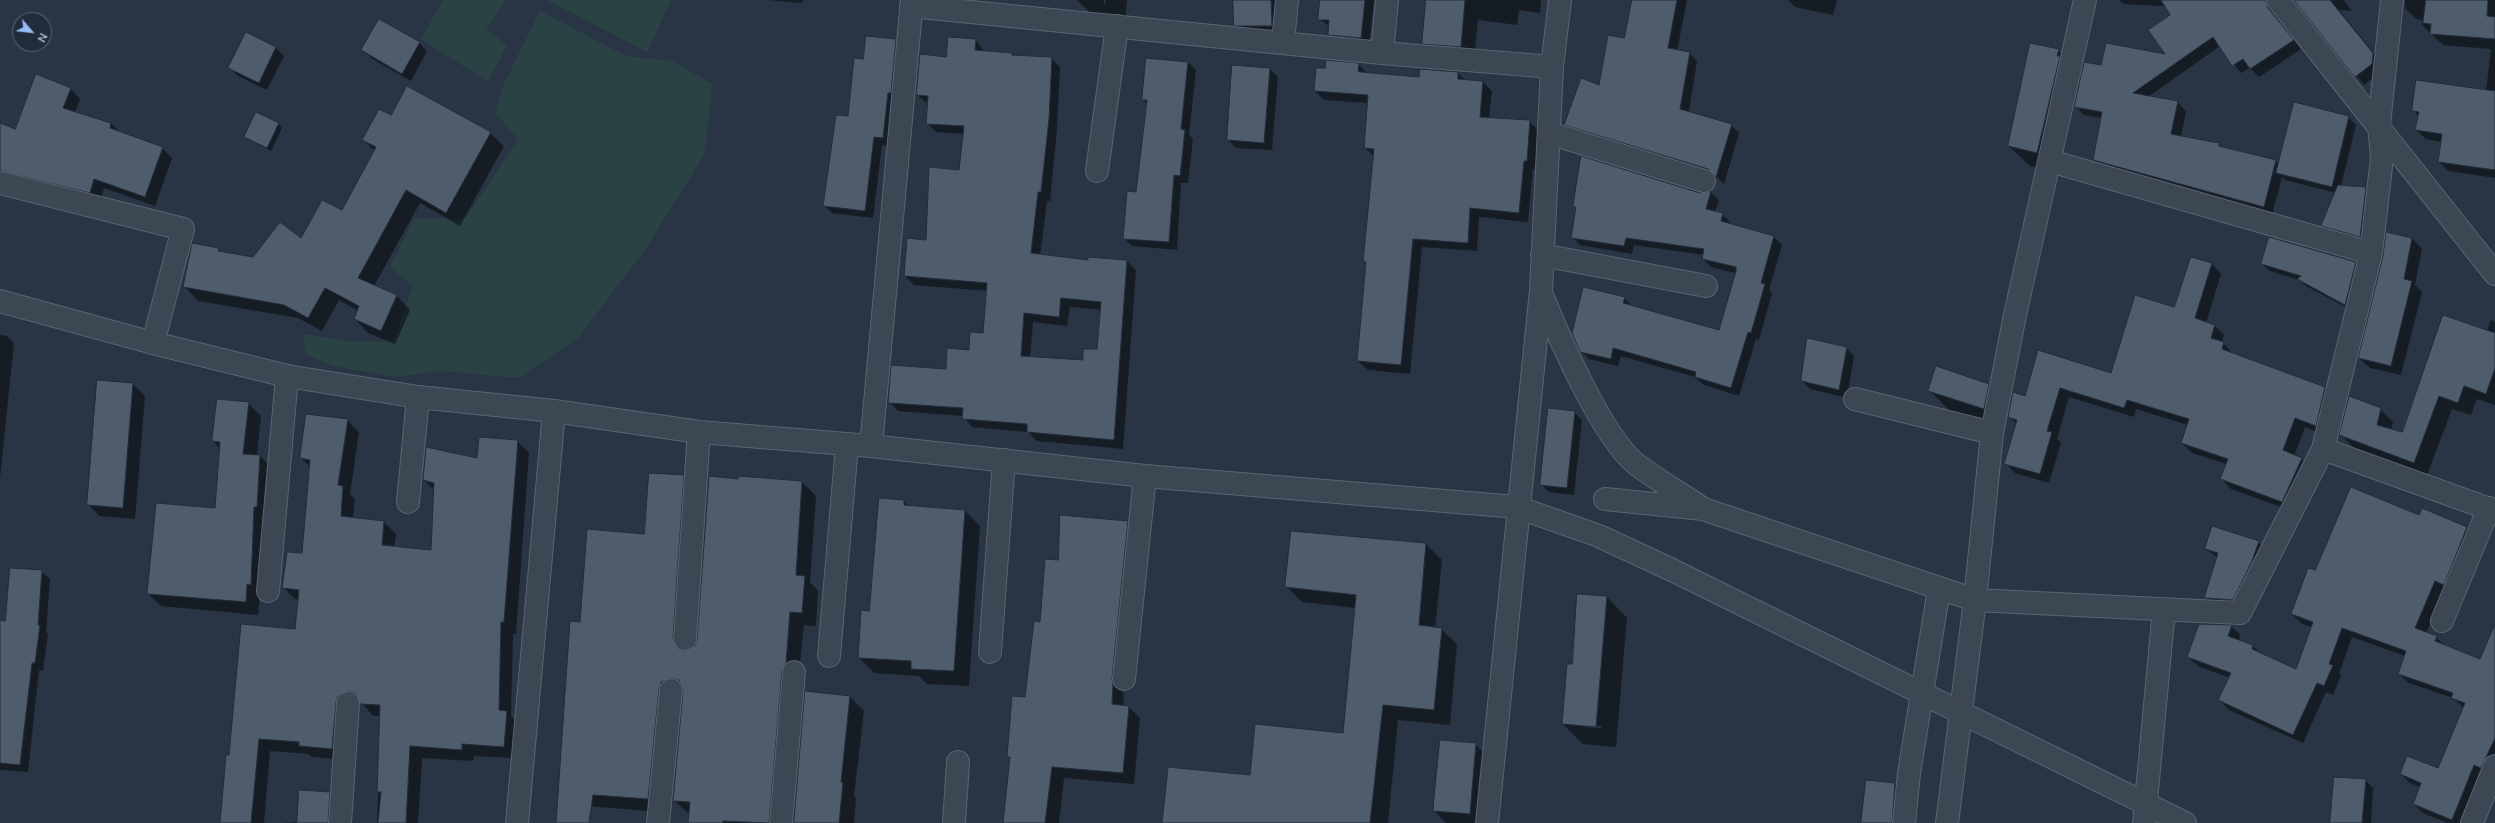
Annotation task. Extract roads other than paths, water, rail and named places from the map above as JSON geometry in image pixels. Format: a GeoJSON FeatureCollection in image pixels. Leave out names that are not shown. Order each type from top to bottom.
{"type":"FeatureCollection","features":[{"type":"Feature","properties":{"kind":"street"},"geometry":{"type":"LineString","coordinates":[[1283,43],[1287,0]]}},
{"type":"Feature","properties":{"kind":"street"},"geometry":{"type":"LineString","coordinates":[[1382,53],[1387,0]]}},
{"type":"Feature","properties":{"kind":"street"},"geometry":{"type":"LineString","coordinates":[[1487,823],[1517,507],[1541,290],[1550,134],[1552,67],[1560,0]]}},
{"type":"Feature","properties":{"kind":"street"},"geometry":{"type":"LineString","coordinates":[[1947,823],[1975,600],[1992,433],[2015,315],[2085,0]]}},
{"type":"Feature","properties":{"kind":"street"},"geometry":{"type":"LineString","coordinates":[[2278,0],[2379,125],[2488,254],[2495,274]]}},
{"type":"Feature","properties":{"kind":"street"},"geometry":{"type":"LineString","coordinates":[[1605,499],[1702,509],[1975,600],[2240,613],[2323,449],[2371,253],[2382,158],[2379,125],[2392,0]]}},
{"type":"Feature","properties":{"kind":"street"},"geometry":{"type":"LineString","coordinates":[[871,446],[912,3],[1382,53],[1552,67]]}},
{"type":"Feature","properties":{"kind":"street"},"geometry":{"type":"LineString","coordinates":[[1097,170],[1117,26]]}},
{"type":"Feature","properties":{"kind":"street"},"geometry":{"type":"LineString","coordinates":[[1550,134],[1704,181]]}},
{"type":"Feature","properties":{"kind":"street"},"geometry":{"type":"LineString","coordinates":[[2050,161],[2371,253]]}},
{"type":"Feature","properties":{"kind":"street"},"geometry":{"type":"LineString","coordinates":[[0,183],[183,229],[153,343]]}},
{"type":"Feature","properties":{"kind":"street"},"geometry":{"type":"LineString","coordinates":[[1542,255],[1706,286]]}},
{"type":"Feature","properties":{"kind":"street"},"geometry":{"type":"LineString","coordinates":[[1541,290],[1554,325],[1612,436],[1636,463],[1702,509]]}},
{"type":"Feature","properties":{"kind":"street"},"geometry":{"type":"LineString","coordinates":[[0,300],[153,343],[287,376],[418,397],[554,411],[699,432],[871,446],[1145,476],[1517,507],[1598,536],[1960,714],[2145,814],[2185,823]]}},
{"type":"Feature","properties":{"kind":"street"},"geometry":{"type":"LineString","coordinates":[[268,591],[287,376]]}},
{"type":"Feature","properties":{"kind":"street"},"geometry":{"type":"LineString","coordinates":[[408,502],[418,397]]}},
{"type":"Feature","properties":{"kind":"street"},"geometry":{"type":"LineString","coordinates":[[1855,399],[1992,433]]}},
{"type":"Feature","properties":{"kind":"street"},"geometry":{"type":"LineString","coordinates":[[517,823],[554,411]]}},
{"type":"Feature","properties":{"kind":"street"},"geometry":{"type":"LineString","coordinates":[[685,639],[699,432]]}},
{"type":"Feature","properties":{"kind":"street"},"geometry":{"type":"LineString","coordinates":[[829,656],[847,445]]}},
{"type":"Feature","properties":{"kind":"street"},"geometry":{"type":"LineString","coordinates":[[2323,449],[2492,510],[2442,621]]}},
{"type":"Feature","properties":{"kind":"street"},"geometry":{"type":"LineString","coordinates":[[990,652],[1004,460]]}},
{"type":"Feature","properties":{"kind":"street"},"geometry":{"type":"LineString","coordinates":[[1124,680],[1145,476]]}},
{"type":"Feature","properties":{"kind":"street"},"geometry":{"type":"LineString","coordinates":[[1904,823],[1909,772],[1939,589]]}},
{"type":"Feature","properties":{"kind":"street"},"geometry":{"type":"LineString","coordinates":[[2145,814],[2164,609]]}},
{"type":"Feature","properties":{"kind":"street"},"geometry":{"type":"LineString","coordinates":[[781,823],[794,672]]}},
{"type":"Feature","properties":{"kind":"street"},"geometry":{"type":"LineString","coordinates":[[658,823],[671,690]]}},
{"type":"Feature","properties":{"kind":"street"},"geometry":{"type":"LineString","coordinates":[[340,823],[348,703]]}},
{"type":"Feature","properties":{"kind":"street"},"geometry":{"type":"LineString","coordinates":[[954,823],[958,762]]}},
{"type":"Feature","properties":{"kind":"street"},"geometry":{"type":"LineString","coordinates":[[2472,823],[2495,766]]}}]}
